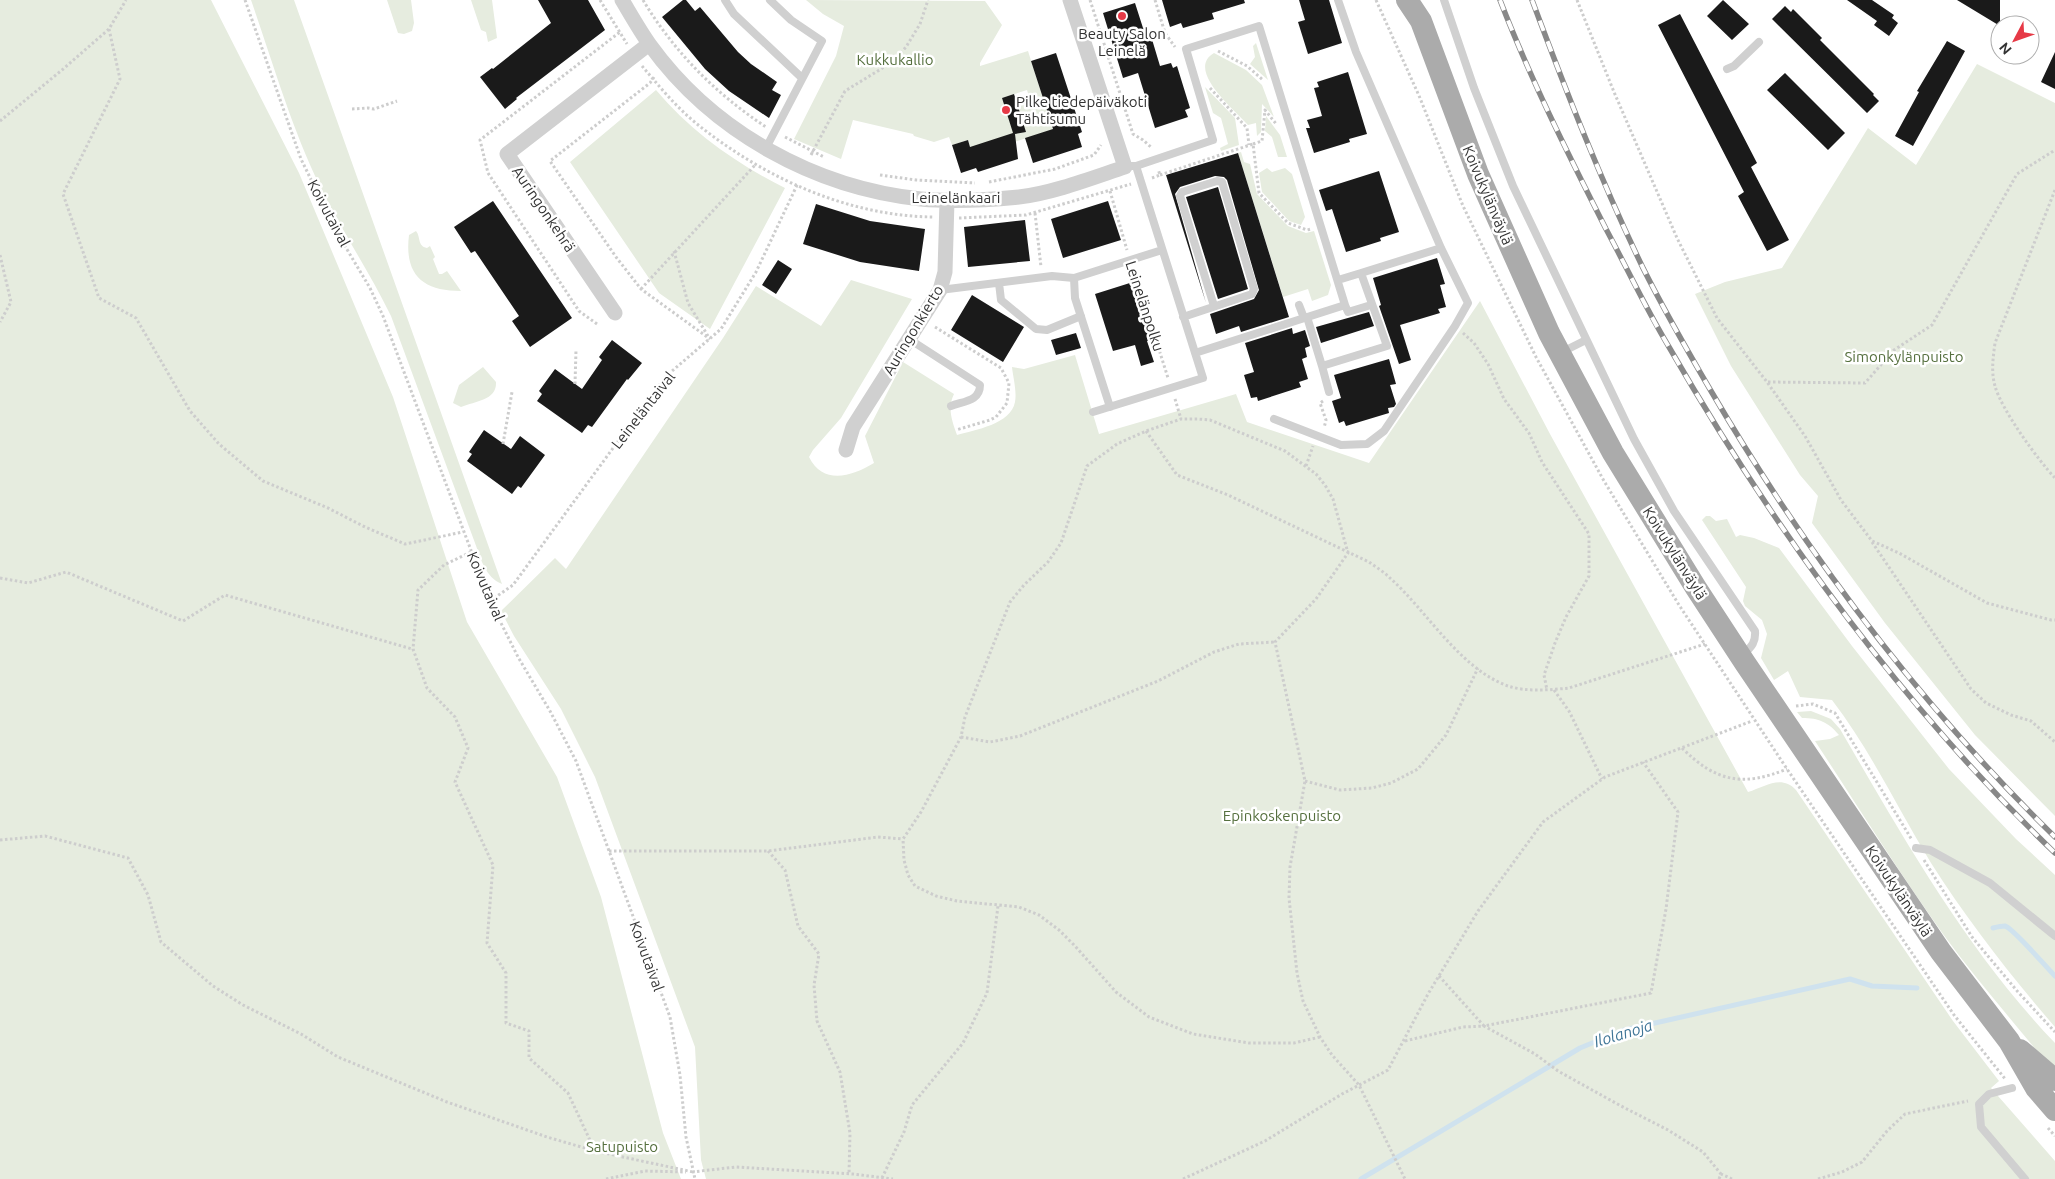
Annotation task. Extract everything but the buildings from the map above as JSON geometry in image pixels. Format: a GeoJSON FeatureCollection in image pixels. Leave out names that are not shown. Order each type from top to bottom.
{"type":"FeatureCollection","features":[{"type":"Feature","properties":{"kind":"main road","name":"Koivukylänväylä"},"geometry":{"type":"LineString","coordinates":[[1407,0],[1419,11],[1478,174],[1560,353],[1628,477],[1741,657],[1941,952],[2009,1041],[2036,1088],[2055,1110]]}},
{"type":"Feature","properties":{"kind":"main road","name":"Koivukylänväylä"},"geometry":{"type":"LineString","coordinates":[[2009,1041],[2055,1080]]}},
{"type":"Feature","properties":{"kind":"street","name":"Leinelänkaari"},"geometry":{"type":"LineString","coordinates":[[622,0],[650,44],[698,98],[733,127],[766,148],[805,168],[844,183],[899,196],[946,200],[1021,196],[1081,182],[1130,166]]}},
{"type":"Feature","properties":{"kind":"street"},"geometry":{"type":"LineString","coordinates":[[1070,0],[1130,166]]}},
{"type":"Feature","properties":{"kind":"street","name":"Auringonkehrä"},"geometry":{"type":"LineString","coordinates":[[614,312],[507,154],[650,44]]}},
{"type":"Feature","properties":{"kind":"street","name":"Auringonkierto"},"geometry":{"type":"LineString","coordinates":[[846,450],[854,427],[940,290],[954,221],[946,200]]}},
{"type":"Feature","properties":{"kind":"lane"},"geometry":{"type":"LineString","coordinates":[[725,0],[734,14],[802,78]]}},
{"type":"Feature","properties":{"kind":"lane"},"geometry":{"type":"LineString","coordinates":[[766,148],[822,41],[790,20],[770,0]]}},
{"type":"Feature","properties":{"kind":"lane"},"geometry":{"type":"LineString","coordinates":[[1274,419],[1341,445],[1367,444],[1384,431],[1455,326],[1468,303],[1356,52],[1338,0]]}},
{"type":"Feature","properties":{"kind":"lane"},"geometry":{"type":"LineString","coordinates":[[1444,0],[1474,88],[1513,186],[1634,439],[1674,511],[1755,631],[1756,639],[1741,657]]}},
{"type":"Feature","properties":{"kind":"lane"},"geometry":{"type":"LineString","coordinates":[[1093,412],[1203,378],[1140,182],[1130,166],[1213,140],[1186,49],[1259,26],[1266,41],[1345,305],[1348,312],[1371,305]]}},
{"type":"Feature","properties":{"kind":"lane"},"geometry":{"type":"LineString","coordinates":[[1728,69],[1734,66],[1759,42]]}},
{"type":"Feature","properties":{"kind":"lane"},"geometry":{"type":"LineString","coordinates":[[1183,317],[1252,294],[1254,289],[1222,182],[1217,181],[1182,192],[1180,196],[1214,306]]}},
{"type":"Feature","properties":{"kind":"lane"},"geometry":{"type":"LineString","coordinates":[[1338,280],[1442,248]]}},
{"type":"Feature","properties":{"kind":"lane"},"geometry":{"type":"LineString","coordinates":[[940,290],[1042,278],[1074,278],[1162,250]]}},
{"type":"Feature","properties":{"kind":"lane"},"geometry":{"type":"LineString","coordinates":[[1322,366],[1386,346],[1374,306],[1371,305],[1361,273]]}},
{"type":"Feature","properties":{"kind":"lane"},"geometry":{"type":"LineString","coordinates":[[1074,278],[1075,298],[1110,407]]}},
{"type":"Feature","properties":{"kind":"lane"},"geometry":{"type":"LineString","coordinates":[[999,283],[1001,300],[1036,329],[1047,330],[1081,316]]}},
{"type":"Feature","properties":{"kind":"lane"},"geometry":{"type":"LineString","coordinates":[[1299,305],[1322,366],[1329,392]]}},
{"type":"Feature","properties":{"kind":"lane"},"geometry":{"type":"LineString","coordinates":[[1195,353],[1345,305]]}},
{"type":"Feature","properties":{"kind":"lane"},"geometry":{"type":"LineString","coordinates":[[909,339],[980,385],[980,393],[977,397],[951,406]]}},
{"type":"Feature","properties":{"kind":"lane"},"geometry":{"type":"LineString","coordinates":[[1560,353],[1586,340]]}},
{"type":"Feature","properties":{"kind":"lane"},"geometry":{"type":"LineString","coordinates":[[1916,848],[1930,850],[1990,883],[2055,936]]}},
{"type":"Feature","properties":{"kind":"lane"},"geometry":{"type":"LineString","coordinates":[[2012,1088],[1989,1094],[1979,1104],[1981,1128],[2024,1179]]}},
{"type":"Feature","properties":{"kind":"path"},"geometry":{"type":"LineString","coordinates":[[0,121],[109,29],[126,0]]}},
{"type":"Feature","properties":{"kind":"path","name":"Koivutaival"},"geometry":{"type":"LineString","coordinates":[[245,0],[301,158],[336,231],[370,288],[383,316],[490,601],[518,657],[550,711],[576,761],[670,1017],[680,1075],[686,1137],[695,1179]]}},
{"type":"Feature","properties":{"kind":"path"},"geometry":{"type":"LineString","coordinates":[[600,0],[634,56],[652,78],[696,123],[732,150],[773,174],[826,198],[854,206],[900,215],[954,221],[1035,213],[1110,192],[1262,141],[1265,110],[1280,130],[1275,114]]}},
{"type":"Feature","properties":{"kind":"path"},"geometry":{"type":"LineString","coordinates":[[643,0],[679,52],[742,111],[774,132],[828,159]]}},
{"type":"Feature","properties":{"kind":"path"},"geometry":{"type":"LineString","coordinates":[[812,152],[845,90],[881,69],[906,47],[920,24],[928,0]]}},
{"type":"Feature","properties":{"kind":"path"},"geometry":{"type":"LineString","coordinates":[[1090,0],[1133,134],[1151,147],[1160,175]]}},
{"type":"Feature","properties":{"kind":"path"},"geometry":{"type":"LineString","coordinates":[[1155,0],[1165,33],[1175,47],[1186,49]]}},
{"type":"Feature","properties":{"kind":"path"},"geometry":{"type":"LineString","coordinates":[[1577,0],[1614,92],[1677,238],[1717,318],[1767,382],[1805,436],[1841,500],[1872,541],[1971,689],[1986,703],[2011,715],[2031,721],[2055,742]]}},
{"type":"Feature","properties":{"kind":"path"},"geometry":{"type":"LineString","coordinates":[[109,29],[120,79],[63,194],[99,298],[136,318],[190,411],[219,444],[263,482],[328,508],[365,527],[405,544],[463,532]]}},
{"type":"Feature","properties":{"kind":"path"},"geometry":{"type":"LineString","coordinates":[[597,324],[579,311],[488,173],[480,140],[620,32]]}},
{"type":"Feature","properties":{"kind":"path"},"geometry":{"type":"LineString","coordinates":[[1215,49],[1248,66],[1265,82]]}},
{"type":"Feature","properties":{"kind":"path"},"geometry":{"type":"LineString","coordinates":[[652,78],[650,83],[550,161],[616,258],[641,288],[710,339]]}},
{"type":"Feature","properties":{"kind":"path"},"geometry":{"type":"LineString","coordinates":[[1206,85],[1247,128],[1259,193],[1288,223],[1307,230],[1321,227]]}},
{"type":"Feature","properties":{"kind":"path"},"geometry":{"type":"LineString","coordinates":[[352,109],[374,109],[397,101]]}},
{"type":"Feature","properties":{"kind":"path"},"geometry":{"type":"LineString","coordinates":[[986,183],[1061,167],[1094,155],[1102,144]]}},
{"type":"Feature","properties":{"kind":"path"},"geometry":{"type":"LineString","coordinates":[[1767,382],[1865,383],[1894,350],[1932,324],[2017,174],[2055,150]]}},
{"type":"Feature","properties":{"kind":"path"},"geometry":{"type":"LineString","coordinates":[[641,288],[756,164]]}},
{"type":"Feature","properties":{"kind":"path"},"geometry":{"type":"LineString","coordinates":[[875,174],[916,180],[977,183]]}},
{"type":"Feature","properties":{"kind":"path","name":"Leineläntaival"},"geometry":{"type":"LineString","coordinates":[[490,601],[514,585],[665,377],[721,329],[756,272],[797,185]]}},
{"type":"Feature","properties":{"kind":"path"},"geometry":{"type":"LineString","coordinates":[[2055,190],[1995,344],[1992,367],[1995,387],[2007,410],[2032,450],[2055,478]]}},
{"type":"Feature","properties":{"kind":"path","name":"Leinelänpolku"},"geometry":{"type":"LineString","coordinates":[[1110,192],[1181,420]]}},
{"type":"Feature","properties":{"kind":"path"},"geometry":{"type":"LineString","coordinates":[[1035,213],[1042,278]]}},
{"type":"Feature","properties":{"kind":"path"},"geometry":{"type":"LineString","coordinates":[[1307,230],[1309,222]]}},
{"type":"Feature","properties":{"kind":"path"},"geometry":{"type":"LineString","coordinates":[[674,251],[688,303],[710,339]]}},
{"type":"Feature","properties":{"kind":"path"},"geometry":{"type":"LineString","coordinates":[[0,255],[11,302],[0,322]]}},
{"type":"Feature","properties":{"kind":"path"},"geometry":{"type":"LineString","coordinates":[[930,324],[1001,368],[1009,383],[1007,403],[996,417],[956,430]]}},
{"type":"Feature","properties":{"kind":"path"},"geometry":{"type":"LineString","coordinates":[[1455,326],[1474,343],[1488,364],[1504,399],[1529,433],[1542,462],[1589,534],[1589,576],[1566,617],[1555,643],[1544,675],[1547,690]]}},
{"type":"Feature","properties":{"kind":"path"},"geometry":{"type":"LineString","coordinates":[[575,384],[576,350]]}},
{"type":"Feature","properties":{"kind":"path"},"geometry":{"type":"LineString","coordinates":[[503,444],[512,392]]}},
{"type":"Feature","properties":{"kind":"path"},"geometry":{"type":"LineString","coordinates":[[1306,467],[1314,442],[1321,438],[1326,420],[1320,403],[1329,392]]}},
{"type":"Feature","properties":{"kind":"path"},"geometry":{"type":"LineString","coordinates":[[1320,1037],[1294,1043],[1249,1043],[1192,1034],[1149,1017],[1116,992],[1075,946],[1039,915],[1018,907],[957,901],[936,896],[915,886],[908,874],[904,860],[903,840],[921,812],[961,737],[965,717],[1010,602],[1024,585],[1048,562],[1061,543],[1087,466],[1117,444],[1146,431],[1181,420],[1210,420],[1285,451],[1316,474],[1333,499],[1348,553]]}},
{"type":"Feature","properties":{"kind":"path"},"geometry":{"type":"LineString","coordinates":[[1146,431],[1177,475],[1228,495],[1369,562],[1390,577],[1457,650],[1478,668],[1509,686],[1547,690],[1568,688],[1705,644]]}},
{"type":"Feature","properties":{"kind":"path"},"geometry":{"type":"LineString","coordinates":[[1872,541],[1899,553],[1988,603],[2055,620]]}},
{"type":"Feature","properties":{"kind":"path"},"geometry":{"type":"LineString","coordinates":[[472,552],[444,565],[418,590],[413,650],[426,688],[455,716],[468,748],[455,782],[493,865],[487,943],[506,973],[506,1023],[528,1031],[529,1058],[568,1093],[595,1151]]}},
{"type":"Feature","properties":{"kind":"path"},"geometry":{"type":"LineString","coordinates":[[961,737],[990,742],[1020,736],[1158,681],[1214,652],[1239,644],[1274,642],[1316,599],[1348,553]]}},
{"type":"Feature","properties":{"kind":"path"},"geometry":{"type":"LineString","coordinates":[[0,578],[28,583],[66,572],[183,621],[226,595],[413,650]]}},
{"type":"Feature","properties":{"kind":"path"},"geometry":{"type":"LineString","coordinates":[[1274,642],[1305,781],[1290,867],[1289,898],[1297,973],[1303,1000],[1320,1037],[1332,1055],[1359,1085],[1405,1179]]}},
{"type":"Feature","properties":{"kind":"path"},"geometry":{"type":"LineString","coordinates":[[1305,781],[1340,790],[1372,788],[1392,782],[1418,769],[1446,735],[1478,668]]}},
{"type":"Feature","properties":{"kind":"path"},"geometry":{"type":"LineString","coordinates":[[1554,689],[1569,711],[1602,779]]}},
{"type":"Feature","properties":{"kind":"path"},"geometry":{"type":"LineString","coordinates":[[1792,707],[1813,704],[1835,713],[1972,937],[2018,992],[2055,1032]]}},
{"type":"Feature","properties":{"kind":"path"},"geometry":{"type":"LineString","coordinates":[[1183,1179],[1265,1141],[1359,1085],[1388,1070],[1439,976],[1478,911],[1543,822],[1602,779],[1752,721]]}},
{"type":"Feature","properties":{"kind":"path"},"geometry":{"type":"LineString","coordinates":[[1682,748],[1708,770],[1737,779],[1765,778],[1788,769]]}},
{"type":"Feature","properties":{"kind":"path"},"geometry":{"type":"LineString","coordinates":[[1405,1041],[1464,1027],[1484,1026],[1651,992],[1666,909],[1678,812],[1644,762]]}},
{"type":"Feature","properties":{"kind":"path"},"geometry":{"type":"LineString","coordinates":[[0,840],[44,836],[128,858],[148,895],[161,942],[213,986],[338,1057],[447,1102],[547,1137],[595,1151],[693,1172]]}},
{"type":"Feature","properties":{"kind":"path"},"geometry":{"type":"LineString","coordinates":[[609,851],[768,851],[878,837],[903,840]]}},
{"type":"Feature","properties":{"kind":"path"},"geometry":{"type":"LineString","coordinates":[[768,851],[785,870],[798,926],[819,954],[814,984],[817,1020],[840,1072],[850,1133],[848,1174]]}},
{"type":"Feature","properties":{"kind":"path"},"geometry":{"type":"LineString","coordinates":[[882,1178],[904,1132],[912,1105],[963,1043],[986,993],[998,906]]}},
{"type":"Feature","properties":{"kind":"path"},"geometry":{"type":"LineString","coordinates":[[1439,976],[1484,1026],[1704,1152],[1721,1174],[1732,1179]]}},
{"type":"Feature","properties":{"kind":"path"},"geometry":{"type":"LineString","coordinates":[[1818,1179],[1842,1172],[1862,1162],[1886,1131],[1904,1114],[1986,1097]]}},
{"type":"Feature","properties":{"kind":"path"},"geometry":{"type":"LineString","coordinates":[[606,1179],[645,1171],[693,1172],[736,1167],[848,1174],[893,1179]]}},
{"type":"Feature","properties":{"kind":"path"},"geometry":{"type":"LineString","coordinates":[[1719,1179],[1721,1174]]}},
{"type":"Feature","properties":{"kind":"green space","name":"Satupuisto"},"geometry":{"type":"Polygon","coordinates":[[[0,0],[211,0],[299,173],[393,397],[467,622],[557,777],[601,897],[663,1133],[681,1179],[0,1179],[0,0]]]}},
{"type":"Feature","properties":{"kind":"green space"},"geometry":{"type":"Polygon","coordinates":[[[251,0],[294,0],[502,584],[491,577],[482,561],[391,316],[328,202],[310,164],[291,118],[251,0]]]}},
{"type":"Feature","properties":{"kind":"green space"},"geometry":{"type":"Polygon","coordinates":[[[387,0],[411,0],[414,23],[412,31],[404,34],[398,33],[387,0]]]}},
{"type":"Feature","properties":{"kind":"green space"},"geometry":{"type":"Polygon","coordinates":[[[471,0],[492,0],[497,38],[488,42],[486,32],[481,30],[471,0]]]}},
{"type":"Feature","properties":{"kind":"green space","name":"Kukkukallio"},"geometry":{"type":"Polygon","coordinates":[[[806,0],[985,1],[1002,25],[980,66],[1028,51],[1054,133],[1039,134],[999,147],[970,147],[968,140],[952,145],[949,137],[934,142],[914,136],[913,134],[853,120],[841,159],[794,139],[836,56],[844,26],[823,14],[806,0]],[[1027,90],[1002,98],[1010,122],[1017,104],[1030,100],[1027,90]]]}},
{"type":"Feature","properties":{"kind":"green space"},"geometry":{"type":"Polygon","coordinates":[[[1256,43],[1268,80],[1250,64],[1255,57],[1253,46],[1256,43]]]}},
{"type":"Feature","properties":{"kind":"green space"},"geometry":{"type":"Polygon","coordinates":[[[1214,53],[1246,70],[1262,85],[1274,117],[1262,104],[1261,132],[1257,136],[1256,123],[1248,125],[1215,90],[1209,79],[1205,69],[1207,60],[1214,53]]]}},
{"type":"Feature","properties":{"kind":"green space","name":"Simonkylänpuisto"},"geometry":{"type":"Polygon","coordinates":[[[1977,64],[2055,103],[2055,816],[1975,735],[1885,623],[1812,523],[1818,496],[1800,475],[1731,366],[1695,294],[1725,282],[1782,268],[1868,128],[1916,165],[1977,64]]]}},
{"type":"Feature","properties":{"kind":"green space"},"geometry":{"type":"Polygon","coordinates":[[[1205,87],[1235,118],[1239,145],[1221,151],[1220,148],[1228,144],[1221,118],[1213,113],[1205,87]]]}},
{"type":"Feature","properties":{"kind":"green space"},"geometry":{"type":"Polygon","coordinates":[[[656,90],[684,120],[716,146],[732,158],[785,188],[710,329],[659,293],[570,162],[656,90]]]}},
{"type":"Feature","properties":{"kind":"green space"},"geometry":{"type":"Polygon","coordinates":[[[1266,116],[1280,135],[1287,157],[1278,157],[1272,137],[1265,131],[1266,116]]]}},
{"type":"Feature","properties":{"kind":"green space"},"geometry":{"type":"Polygon","coordinates":[[[1241,152],[1244,162],[1250,164],[1257,194],[1288,226],[1306,233],[1314,231],[1331,285],[1328,295],[1312,301],[1308,289],[1283,297],[1238,153],[1241,152]]]}},
{"type":"Feature","properties":{"kind":"green space"},"geometry":{"type":"Polygon","coordinates":[[[1267,168],[1272,172],[1285,168],[1292,174],[1305,217],[1301,225],[1289,221],[1262,192],[1259,173],[1267,168]]]}},
{"type":"Feature","properties":{"kind":"green space"},"geometry":{"type":"Polygon","coordinates":[[[416,231],[420,243],[427,248],[430,246],[439,274],[447,271],[461,291],[436,288],[419,278],[413,270],[408,249],[409,235],[416,231]]]}},
{"type":"Feature","properties":{"kind":"green space","name":"Epinkoskenpuisto"},"geometry":{"type":"Polygon","coordinates":[[[851,280],[912,299],[841,418],[809,457],[822,472],[838,476],[856,472],[874,463],[865,436],[903,362],[954,394],[951,409],[957,435],[1000,421],[1012,410],[1016,393],[1012,367],[1024,369],[1075,355],[1099,434],[1236,394],[1247,422],[1369,463],[1480,301],[1550,434],[1748,792],[1779,782],[1790,785],[1796,790],[1953,1021],[1999,1081],[1991,1088],[2055,1161],[2055,1179],[706,1179],[701,1160],[695,1047],[595,777],[561,709],[514,636],[501,611],[555,558],[566,569],[723,338],[756,286],[821,326],[851,280]]]}},
{"type":"Feature","properties":{"kind":"green space"},"geometry":{"type":"Polygon","coordinates":[[[483,367],[496,382],[493,393],[484,399],[461,407],[453,403],[459,385],[483,367]]]}},
{"type":"Feature","properties":{"kind":"green space"},"geometry":{"type":"Polygon","coordinates":[[[1706,516],[1710,516],[1716,521],[1727,519],[1736,537],[1740,535],[1754,538],[1779,548],[1852,646],[1949,769],[2016,839],[2055,875],[2055,1027],[1990,947],[1945,885],[1872,760],[1832,700],[1800,697],[1788,671],[1774,680],[1761,658],[1767,634],[1762,620],[1745,606],[1743,601],[1746,587],[1702,520],[1706,516]]]}},
{"type":"Feature","properties":{"kind":"green space"},"geometry":{"type":"Polygon","coordinates":[[[1811,711],[1831,719],[1840,729],[1938,893],[1993,971],[2055,1043],[2055,1073],[1956,952],[1910,886],[1815,741],[1830,739],[1839,735],[1827,724],[1818,720],[1802,718],[1797,712],[1811,711]]]}},
{"type":"Feature","properties":{"kind":"waterway","name":"Ilolanoja"},"geometry":{"type":"LineString","coordinates":[[1993,928],[2005,926],[2009,928],[2055,976]]}},
{"type":"Feature","properties":{"kind":"waterway","name":"Ilolanoja"},"geometry":{"type":"LineString","coordinates":[[1361,1179],[1580,1048],[1624,1030],[1850,979],[1872,986],[1917,988]]}},
{"type":"Feature","properties":{"kind":"railway"},"geometry":{"type":"LineString","coordinates":[[1500,0],[1550,116],[1644,303],[1710,416],[1753,483],[1797,549],[1844,614],[1894,677],[1945,738],[1999,797],[2055,853]]}},
{"type":"Feature","properties":{"kind":"railway"},"geometry":{"type":"LineString","coordinates":[[1532,0],[1584,136],[1643,268],[1684,345],[1748,451],[1826,569],[1912,681],[2005,787],[2055,837]]}},
{"type":"Feature","properties":{"kind":"place","name":"Beauty Salon Leinelä"},"geometry":{"type":"Point","coordinates":[1122,16]}},
{"type":"Feature","properties":{"kind":"place","name":"Pilke tiedepäiväkoti Tähtisumu"},"geometry":{"type":"Point","coordinates":[1006,110]}}]}
